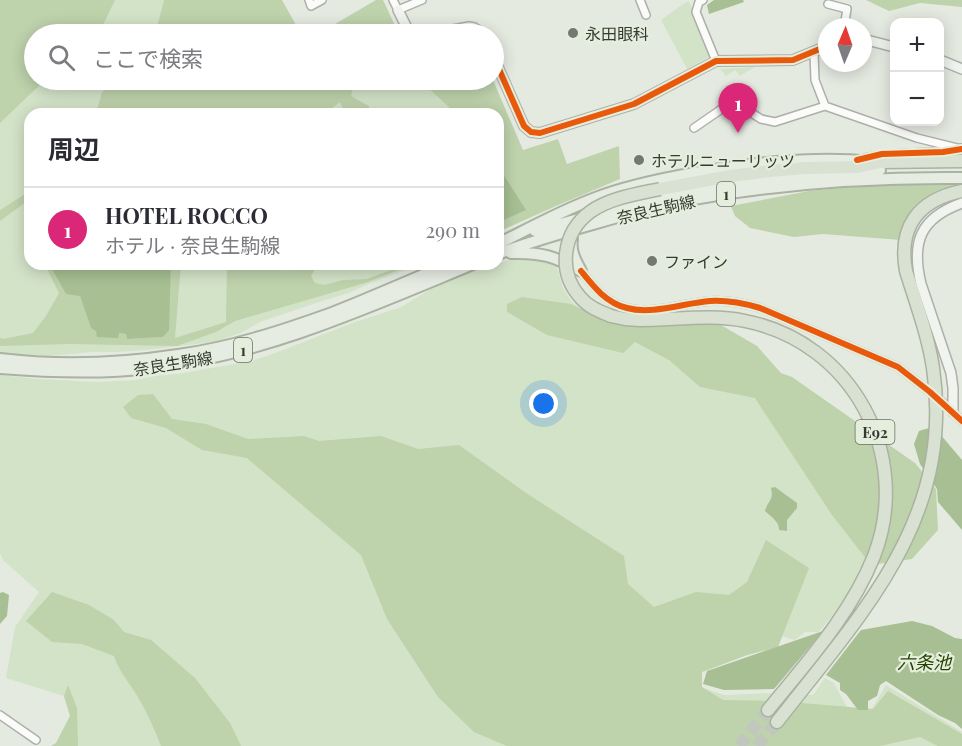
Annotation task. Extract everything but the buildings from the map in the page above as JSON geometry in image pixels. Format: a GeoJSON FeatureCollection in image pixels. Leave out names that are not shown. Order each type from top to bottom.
{"type":"FeatureCollection","features":[{"type":"Feature","properties":{"kind":"highway"},"geometry":{"type":"LineString","coordinates":[[880,166],[962,161]]}},
{"type":"Feature","properties":{"kind":"highway","name":"E92"},"geometry":{"type":"LineString","coordinates":[[768,710],[818,649],[849,605],[874,556],[882,527],[885,496],[883,463],[868,413],[854,390],[835,369],[813,351],[781,332],[757,323],[731,318],[640,320],[611,316],[599,311],[580,298],[574,289],[568,278],[565,253],[572,232],[579,221],[597,207],[615,200],[730,176],[857,164],[880,166]]}},
{"type":"Feature","properties":{"kind":"highway"},"geometry":{"type":"LineString","coordinates":[[880,166],[962,167]]}},
{"type":"Feature","properties":{"kind":"highway"},"geometry":{"type":"LineString","coordinates":[[777,722],[858,618],[886,577],[909,534],[922,500],[933,455],[939,407],[930,352],[906,271],[904,246],[906,233],[911,223],[924,208],[941,198],[962,191]]}},
{"type":"Feature","properties":{"kind":"main road","name":"奈良生駒線"},"geometry":{"type":"LineString","coordinates":[[504,246],[595,198],[649,182],[718,169],[795,160],[857,164]]}},
{"type":"Feature","properties":{"kind":"main road","name":"奈良生駒線"},"geometry":{"type":"LineString","coordinates":[[504,246],[535,231],[611,210],[691,192],[880,166]]}},
{"type":"Feature","properties":{"kind":"main road","name":"奈良生駒線"},"geometry":{"type":"LineString","coordinates":[[504,248],[672,204],[728,194],[784,186],[883,179],[962,178]]}},
{"type":"Feature","properties":{"kind":"main road"},"geometry":{"type":"LineString","coordinates":[[581,271],[573,255],[571,240],[579,230],[590,225]]}},
{"type":"Feature","properties":{"kind":"main road"},"geometry":{"type":"LineString","coordinates":[[504,250],[551,256],[581,271]]}},
{"type":"Feature","properties":{"kind":"main road","name":"奈良生駒線"},"geometry":{"type":"LineString","coordinates":[[0,359],[58,363],[106,362],[179,355],[205,350],[254,338],[333,312],[435,270]]}},
{"type":"Feature","properties":{"kind":"main road","name":"奈良生駒線"},"geometry":{"type":"LineString","coordinates":[[0,368],[97,373],[150,368],[223,355],[304,332],[458,270]]}},
{"type":"Feature","properties":{"kind":"street"},"geometry":{"type":"LineString","coordinates":[[309,0],[311,6],[322,0]]}},
{"type":"Feature","properties":{"kind":"street"},"geometry":{"type":"LineString","coordinates":[[393,0],[405,24]]}},
{"type":"Feature","properties":{"kind":"street"},"geometry":{"type":"LineString","coordinates":[[399,10],[422,0]]}},
{"type":"Feature","properties":{"kind":"street"},"geometry":{"type":"LineString","coordinates":[[640,0],[646,15]]}},
{"type":"Feature","properties":{"kind":"street"},"geometry":{"type":"LineString","coordinates":[[703,0],[699,2],[696,12],[716,61]]}},
{"type":"Feature","properties":{"kind":"street"},"geometry":{"type":"LineString","coordinates":[[828,4],[847,9],[846,18]]}},
{"type":"Feature","properties":{"kind":"street"},"geometry":{"type":"LineString","coordinates":[[872,41],[890,46]]}},
{"type":"Feature","properties":{"kind":"street"},"geometry":{"type":"LineString","coordinates":[[504,80],[525,126],[531,132],[540,133],[634,104],[716,61],[793,60],[818,50]]}},
{"type":"Feature","properties":{"kind":"street"},"geometry":{"type":"LineString","coordinates":[[814,52],[815,80],[825,106]]}},
{"type":"Feature","properties":{"kind":"street"},"geometry":{"type":"LineString","coordinates":[[944,62],[962,69]]}},
{"type":"Feature","properties":{"kind":"street"},"geometry":{"type":"LineString","coordinates":[[694,128],[723,108],[736,104],[761,119],[775,122],[825,106],[917,138],[962,149]]}},
{"type":"Feature","properties":{"kind":"street"},"geometry":{"type":"LineString","coordinates":[[857,164],[882,154],[943,152],[962,149]]}},
{"type":"Feature","properties":{"kind":"street"},"geometry":{"type":"LineString","coordinates":[[953,412],[951,373],[921,284],[917,270],[917,255],[924,228],[947,209],[962,203]]}},
{"type":"Feature","properties":{"kind":"street"},"geometry":{"type":"LineString","coordinates":[[581,271],[604,297],[627,309],[653,309],[710,301],[727,301],[760,308],[885,360],[898,367],[930,392]]}},
{"type":"Feature","properties":{"kind":"street"},"geometry":{"type":"LineString","coordinates":[[939,407],[953,412],[962,421]]}},
{"type":"Feature","properties":{"kind":"street"},"geometry":{"type":"LineString","coordinates":[[0,715],[36,740]]}},
{"type":"Feature","properties":{"kind":"shaded area"},"geometry":{"type":"Polygon","coordinates":[[[0,0],[164,0],[157,24],[24,24],[24,90],[160,90],[161,108],[24,108],[24,270],[405,270],[349,293],[260,322],[241,333],[214,342],[146,350],[51,356],[0,353],[0,0]]]}},
{"type":"Feature","properties":{"kind":"shaded area"},"geometry":{"type":"Polygon","coordinates":[[[0,0],[115,0],[103,24],[24,24],[24,90],[35,90],[0,123],[0,0]]]}},
{"type":"Feature","properties":{"kind":"shaded area"},"geometry":{"type":"Polygon","coordinates":[[[164,0],[282,0],[295,24],[158,24],[164,0]]]}},
{"type":"Feature","properties":{"kind":"shaded area"},"geometry":{"type":"Polygon","coordinates":[[[376,0],[383,0],[394,24],[335,24],[376,0]]]}},
{"type":"Feature","properties":{"kind":"shaded area"},"geometry":{"type":"Polygon","coordinates":[[[866,0],[962,0],[962,7],[920,3],[889,11],[866,0]]]}},
{"type":"Feature","properties":{"kind":"shaded area"},"geometry":{"type":"Polygon","coordinates":[[[689,1],[710,53],[709,57],[687,69],[661,20],[689,1]]]}},
{"type":"Feature","properties":{"kind":"shaded area"},"geometry":{"type":"Polygon","coordinates":[[[755,67],[740,76],[735,70],[726,76],[720,69],[755,67]]]}},
{"type":"Feature","properties":{"kind":"shaded area"},"geometry":{"type":"Polygon","coordinates":[[[105,90],[352,90],[351,96],[369,108],[342,108],[340,102],[332,108],[98,108],[105,90]]]}},
{"type":"Feature","properties":{"kind":"shaded area"},"geometry":{"type":"Polygon","coordinates":[[[339,90],[430,90],[450,108],[318,108],[339,90]]]}},
{"type":"Feature","properties":{"kind":"shaded area"},"geometry":{"type":"Polygon","coordinates":[[[430,90],[497,90],[523,150],[558,139],[567,164],[619,146],[620,179],[504,229],[504,220],[525,210],[504,176],[504,108],[450,108],[430,90]]]}},
{"type":"Feature","properties":{"kind":"shaded area"},"geometry":{"type":"Polygon","coordinates":[[[894,183],[954,184],[960,187],[933,195],[901,240],[823,234],[794,237],[750,228],[735,216],[731,206],[809,191],[894,183]]]}},
{"type":"Feature","properties":{"kind":"shaded area"},"geometry":{"type":"Polygon","coordinates":[[[24,195],[24,203],[0,221],[0,210],[24,195]]]}},
{"type":"Feature","properties":{"kind":"shaded area"},"geometry":{"type":"Polygon","coordinates":[[[521,257],[539,258],[556,263],[563,288],[572,302],[592,317],[788,392],[874,510],[862,572],[844,601],[819,632],[805,632],[795,640],[781,636],[778,647],[747,655],[702,672],[701,687],[724,695],[772,693],[813,695],[825,678],[834,683],[849,711],[870,712],[886,685],[962,732],[962,746],[51,746],[56,743],[70,716],[64,696],[6,678],[15,627],[39,592],[3,560],[0,553],[0,375],[97,382],[136,380],[252,361],[401,307],[441,283],[478,270],[504,270],[504,262],[521,257]]]}},
{"type":"Feature","properties":{"kind":"shaded area"},"geometry":{"type":"Polygon","coordinates":[[[48,270],[54,270],[80,295],[91,328],[126,334],[127,339],[163,337],[168,330],[171,270],[181,270],[175,338],[226,322],[227,270],[314,270],[311,276],[315,283],[324,285],[343,280],[367,279],[391,270],[399,270],[365,283],[235,321],[216,332],[177,346],[71,344],[0,346],[0,338],[33,333],[59,293],[48,270]]]}},
{"type":"Feature","properties":{"kind":"shaded area"},"geometry":{"type":"Polygon","coordinates":[[[522,297],[571,304],[599,318],[634,326],[721,325],[757,346],[781,373],[792,377],[915,463],[936,489],[938,530],[912,559],[871,565],[832,515],[755,398],[700,387],[669,360],[635,342],[623,353],[547,335],[507,312],[507,304],[522,297]]]}},
{"type":"Feature","properties":{"kind":"shaded area"},"geometry":{"type":"Polygon","coordinates":[[[153,394],[172,419],[206,424],[248,439],[304,436],[319,441],[381,436],[418,449],[459,445],[526,493],[624,556],[628,584],[654,607],[696,592],[729,595],[747,582],[766,540],[809,568],[778,647],[747,655],[702,672],[702,687],[723,700],[777,701],[873,709],[888,691],[962,734],[962,746],[938,746],[920,737],[880,746],[507,746],[474,732],[438,697],[387,619],[361,555],[247,458],[202,450],[166,428],[131,418],[123,407],[138,395],[153,394]]]}},
{"type":"Feature","properties":{"kind":"shaded area"},"geometry":{"type":"Polygon","coordinates":[[[52,592],[89,605],[114,620],[124,632],[151,640],[195,678],[230,723],[241,746],[161,746],[143,706],[114,656],[82,644],[52,642],[26,621],[52,592]]]}},
{"type":"Feature","properties":{"kind":"shaded area"},"geometry":{"type":"Polygon","coordinates":[[[68,685],[77,708],[78,746],[51,746],[56,743],[70,716],[64,696],[68,685]]]}},
{"type":"Feature","properties":{"kind":"water"},"geometry":{"type":"Polygon","coordinates":[[[714,0],[743,0],[744,2],[709,14],[707,5],[714,0]]]}},
{"type":"Feature","properties":{"kind":"water"},"geometry":{"type":"Polygon","coordinates":[[[504,175],[526,210],[504,220],[504,175]]]}},
{"type":"Feature","properties":{"kind":"water"},"geometry":{"type":"Polygon","coordinates":[[[53,270],[171,270],[169,330],[163,337],[127,339],[126,334],[119,333],[118,338],[97,337],[96,331],[91,328],[80,296],[66,294],[53,270]]]}},
{"type":"Feature","properties":{"kind":"water"},"geometry":{"type":"Polygon","coordinates":[[[929,428],[940,434],[962,460],[962,530],[938,502],[937,489],[920,464],[914,444],[919,431],[929,428]]]}},
{"type":"Feature","properties":{"kind":"water"},"geometry":{"type":"Polygon","coordinates":[[[775,487],[797,503],[797,508],[787,520],[787,531],[779,530],[776,522],[765,511],[771,498],[771,488],[775,487]]]}},
{"type":"Feature","properties":{"kind":"water"},"geometry":{"type":"Polygon","coordinates":[[[0,593],[9,595],[7,616],[0,624],[0,593]]]}},
{"type":"Feature","properties":{"kind":"water","name":"六条池"},"geometry":{"type":"Polygon","coordinates":[[[912,621],[932,626],[955,638],[962,639],[962,729],[886,681],[880,685],[877,696],[868,701],[868,710],[858,710],[840,690],[840,683],[826,675],[861,630],[912,621]]]}},
{"type":"Feature","properties":{"kind":"water"},"geometry":{"type":"Polygon","coordinates":[[[823,631],[774,689],[724,690],[703,684],[707,671],[823,631]]]}},
{"type":"Feature","properties":{"kind":"tunnel"},"geometry":{"type":"LineString","coordinates":[[739,746],[768,710]]}},
{"type":"Feature","properties":{"kind":"tunnel"},"geometry":{"type":"LineString","coordinates":[[757,746],[777,722]]}},
{"type":"Feature","properties":{"kind":"cycle path"},"geometry":{"type":"LineString","coordinates":[[504,81],[524,126],[531,132],[540,133],[634,104],[716,61],[793,60],[818,50]]}},
{"type":"Feature","properties":{"kind":"cycle path"},"geometry":{"type":"LineString","coordinates":[[857,160],[882,154],[943,152],[962,149]]}},
{"type":"Feature","properties":{"kind":"cycle path"},"geometry":{"type":"LineString","coordinates":[[581,271],[606,298],[627,308],[647,310],[716,301],[735,302],[760,308],[898,367],[962,421]]}},
{"type":"Feature","properties":{"kind":"place","name":"永田眼科"},"geometry":{"type":"Point","coordinates":[573,33]}},
{"type":"Feature","properties":{"kind":"place","name":"HOTEL ROCCO"},"geometry":{"type":"Point","coordinates":[738,133]}},
{"type":"Feature","properties":{"kind":"place","name":"ホテルニューリッツ"},"geometry":{"type":"Point","coordinates":[639,160]}},
{"type":"Feature","properties":{"kind":"place","name":"ファイン"},"geometry":{"type":"Point","coordinates":[652,261]}}]}
